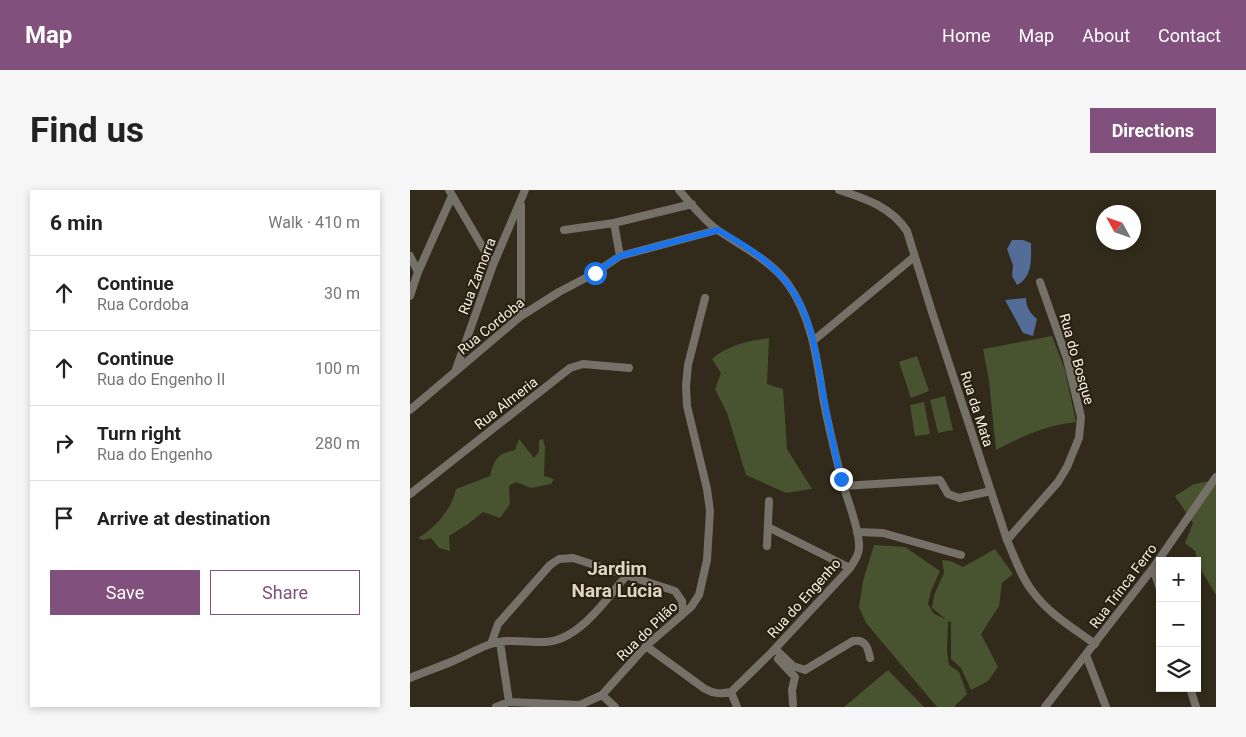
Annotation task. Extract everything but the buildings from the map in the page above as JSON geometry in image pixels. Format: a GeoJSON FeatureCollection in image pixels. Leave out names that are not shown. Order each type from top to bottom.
{"type":"FeatureCollection","features":[{"type":"Feature","properties":{"kind":"street","name":"Rua Zamorra"},"geometry":{"type":"LineString","coordinates":[[455,371],[492,265],[524,190]]}},
{"type":"Feature","properties":{"kind":"street","name":"Rua do Engenho"},"geometry":{"type":"LineString","coordinates":[[679,190],[718,230],[748,248],[770,266],[787,282],[798,299],[813,341],[843,486],[857,532],[859,551],[857,558],[850,568],[773,651],[731,692]]}},
{"type":"Feature","properties":{"kind":"street","name":"Rua da Mata"},"geometry":{"type":"LineString","coordinates":[[839,190],[877,203],[900,221],[907,231],[1007,540],[1020,572],[1032,591],[1047,608],[1095,644]]}},
{"type":"Feature","properties":{"kind":"street"},"geometry":{"type":"LineString","coordinates":[[451,193],[492,265]]}},
{"type":"Feature","properties":{"kind":"street"},"geometry":{"type":"LineString","coordinates":[[410,296],[451,193]]}},
{"type":"Feature","properties":{"kind":"street"},"geometry":{"type":"LineString","coordinates":[[520,316],[521,200]]}},
{"type":"Feature","properties":{"kind":"street"},"geometry":{"type":"LineString","coordinates":[[564,230],[614,223],[692,204]]}},
{"type":"Feature","properties":{"kind":"street"},"geometry":{"type":"LineString","coordinates":[[614,223],[620,256]]}},
{"type":"Feature","properties":{"kind":"street","name":"Rua Cordoba"},"geometry":{"type":"LineString","coordinates":[[410,410],[520,316],[595,273],[620,256],[718,230]]}},
{"type":"Feature","properties":{"kind":"street"},"geometry":{"type":"LineString","coordinates":[[410,256],[418,272]]}},
{"type":"Feature","properties":{"kind":"street"},"geometry":{"type":"LineString","coordinates":[[813,341],[914,256]]}},
{"type":"Feature","properties":{"kind":"street","name":"Rua do Bosque"},"geometry":{"type":"LineString","coordinates":[[1007,540],[1058,482],[1068,467],[1079,438],[1081,416],[1067,359],[1040,282]]}},
{"type":"Feature","properties":{"kind":"street","name":"Rua do Pilão"},"geometry":{"type":"LineString","coordinates":[[496,707],[509,702],[580,705],[602,695],[646,646],[691,607],[698,595],[707,560],[710,511],[707,489],[687,406],[686,386],[688,365],[705,298]]}},
{"type":"Feature","properties":{"kind":"street","name":"Rua Almeria"},"geometry":{"type":"LineString","coordinates":[[410,494],[570,368],[583,364],[629,368]]}},
{"type":"Feature","properties":{"kind":"street","name":"Rua Trinca Ferro"},"geometry":{"type":"LineString","coordinates":[[1045,707],[1153,568],[1216,477]]}},
{"type":"Feature","properties":{"kind":"street"},"geometry":{"type":"LineString","coordinates":[[843,486],[940,480],[948,494],[958,498],[991,491]]}},
{"type":"Feature","properties":{"kind":"street"},"geometry":{"type":"LineString","coordinates":[[767,546],[769,501]]}},
{"type":"Feature","properties":{"kind":"street"},"geometry":{"type":"LineString","coordinates":[[768,527],[850,568]]}},
{"type":"Feature","properties":{"kind":"street"},"geometry":{"type":"LineString","coordinates":[[857,532],[883,533],[961,555]]}},
{"type":"Feature","properties":{"kind":"street"},"geometry":{"type":"LineString","coordinates":[[491,644],[498,624],[554,561],[566,557],[675,592],[679,595],[682,602],[683,613]]}},
{"type":"Feature","properties":{"kind":"street"},"geometry":{"type":"LineString","coordinates":[[1153,568],[1156,577]]}},
{"type":"Feature","properties":{"kind":"street"},"geometry":{"type":"LineString","coordinates":[[410,678],[452,662],[491,644],[500,642],[548,642],[562,638],[576,630],[592,616],[626,576]]}},
{"type":"Feature","properties":{"kind":"street"},"geometry":{"type":"LineString","coordinates":[[773,651],[794,666],[805,670],[846,645],[858,640],[866,644],[869,649],[870,658]]}},
{"type":"Feature","properties":{"kind":"street"},"geometry":{"type":"LineString","coordinates":[[500,642],[509,702]]}},
{"type":"Feature","properties":{"kind":"street"},"geometry":{"type":"LineString","coordinates":[[646,646],[712,693],[731,692],[737,707]]}},
{"type":"Feature","properties":{"kind":"street"},"geometry":{"type":"LineString","coordinates":[[773,651],[794,674],[793,704]]}},
{"type":"Feature","properties":{"kind":"street"},"geometry":{"type":"LineString","coordinates":[[1086,655],[1106,707]]}},
{"type":"Feature","properties":{"kind":"street"},"geometry":{"type":"LineString","coordinates":[[1191,692],[1196,707]]}},
{"type":"Feature","properties":{"kind":"street"},"geometry":{"type":"LineString","coordinates":[[602,695],[616,707]]}},
{"type":"Feature","properties":{"kind":"green space"},"geometry":{"type":"Polygon","coordinates":[[[1052,336],[1065,370],[1076,422],[1035,432],[996,450],[989,381],[983,349],[1052,336]]]}},
{"type":"Feature","properties":{"kind":"green space"},"geometry":{"type":"Polygon","coordinates":[[[769,338],[767,384],[783,389],[787,449],[812,489],[786,493],[746,475],[727,413],[715,389],[721,373],[712,359],[725,350],[739,344],[769,338]]]}},
{"type":"Feature","properties":{"kind":"green space"},"geometry":{"type":"Polygon","coordinates":[[[917,356],[929,391],[911,398],[899,362],[917,356]]]}},
{"type":"Feature","properties":{"kind":"green space"},"geometry":{"type":"Polygon","coordinates":[[[945,396],[953,430],[938,433],[930,400],[945,396]]]}},
{"type":"Feature","properties":{"kind":"green space"},"geometry":{"type":"Polygon","coordinates":[[[924,402],[930,434],[915,436],[910,405],[924,402]]]}},
{"type":"Feature","properties":{"kind":"green space"},"geometry":{"type":"Polygon","coordinates":[[[519,439],[534,458],[539,452],[539,440],[543,439],[545,447],[544,476],[554,479],[551,484],[531,488],[516,482],[509,486],[510,504],[500,518],[483,512],[449,536],[450,551],[439,548],[431,538],[423,540],[418,538],[431,529],[447,511],[456,489],[490,476],[493,465],[500,455],[515,450],[519,439]]]}},
{"type":"Feature","properties":{"kind":"green space"},"geometry":{"type":"Polygon","coordinates":[[[1216,480],[1216,595],[1201,570],[1201,557],[1196,557],[1195,551],[1185,543],[1193,523],[1175,496],[1194,484],[1216,480]]]}},
{"type":"Feature","properties":{"kind":"green space"},"geometry":{"type":"Polygon","coordinates":[[[874,545],[905,547],[940,571],[931,591],[928,604],[934,614],[946,619],[932,608],[934,595],[944,573],[942,560],[950,561],[963,567],[995,549],[1013,574],[1002,583],[999,606],[981,634],[998,667],[988,681],[971,690],[961,668],[951,659],[951,622],[948,621],[947,651],[949,665],[959,672],[967,694],[954,707],[937,707],[866,623],[859,607],[863,581],[874,545]]]}},
{"type":"Feature","properties":{"kind":"green space"},"geometry":{"type":"Polygon","coordinates":[[[888,670],[924,707],[844,707],[888,670]]]}},
{"type":"Feature","properties":{"kind":"water"},"geometry":{"type":"Polygon","coordinates":[[[1012,240],[1023,240],[1031,243],[1030,267],[1026,277],[1017,285],[1012,276],[1013,265],[1007,249],[1012,240]]]}},
{"type":"Feature","properties":{"kind":"water"},"geometry":{"type":"Polygon","coordinates":[[[1026,298],[1029,310],[1037,319],[1033,336],[1023,333],[1005,300],[1026,298]]]}},
{"type":"Feature","properties":{"kind":"district","name":"Jardim Nara Lúcia"},"geometry":{"type":"Point","coordinates":[617,579]}},
{"type":"Feature","properties":{"kind":"route"},"geometry":{"type":"LineString","coordinates":[[595,273],[620,256],[718,230],[748,248],[770,266],[787,282],[798,299],[806,318],[813,341],[841,479]]}}]}
